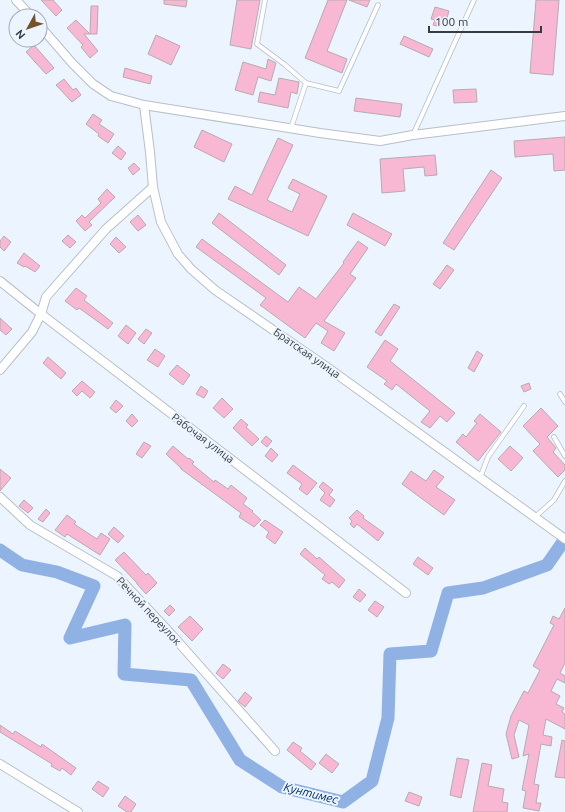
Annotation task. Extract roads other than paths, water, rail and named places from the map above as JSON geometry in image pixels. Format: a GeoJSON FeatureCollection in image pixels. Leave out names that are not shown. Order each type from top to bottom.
{"type":"FeatureCollection","features":[{"type":"Feature","properties":{"kind":"street"},"geometry":{"type":"LineString","coordinates":[[16,0],[24,8]]}},
{"type":"Feature","properties":{"kind":"street"},"geometry":{"type":"LineString","coordinates":[[48,35],[72,63],[94,84],[111,96],[144,104],[291,128],[380,141],[413,135],[565,116]]}},
{"type":"Feature","properties":{"kind":"street","name":"Братская улица"},"geometry":{"type":"LineString","coordinates":[[144,104],[153,187],[161,222],[178,254],[191,269],[215,290],[327,367],[561,537]]}},
{"type":"Feature","properties":{"kind":"street"},"geometry":{"type":"LineString","coordinates":[[0,370],[32,332],[41,314],[46,297],[101,234],[153,187]]}},
{"type":"Feature","properties":{"kind":"street","name":"Рабочая улица"},"geometry":{"type":"LineString","coordinates":[[0,281],[406,593]]}},
{"type":"Feature","properties":{"kind":"street","name":"Речной переулок"},"geometry":{"type":"LineString","coordinates":[[0,497],[30,525],[117,576],[172,634],[275,751]]}},
{"type":"Feature","properties":{"kind":"street"},"geometry":{"type":"LineString","coordinates":[[0,764],[78,812]]}},
{"type":"Feature","properties":{"kind":"lane"},"geometry":{"type":"LineString","coordinates":[[265,0],[257,44],[306,83],[339,91],[378,5]]}},
{"type":"Feature","properties":{"kind":"lane"},"geometry":{"type":"LineString","coordinates":[[413,135],[474,0]]}},
{"type":"Feature","properties":{"kind":"lane"},"geometry":{"type":"LineString","coordinates":[[291,128],[306,83]]}},
{"type":"Feature","properties":{"kind":"lane"},"geometry":{"type":"LineString","coordinates":[[560,394],[565,402]]}},
{"type":"Feature","properties":{"kind":"lane"},"geometry":{"type":"LineString","coordinates":[[480,478],[488,457],[524,406]]}},
{"type":"Feature","properties":{"kind":"lane"},"geometry":{"type":"LineString","coordinates":[[554,437],[565,456]]}},
{"type":"Feature","properties":{"kind":"lane"},"geometry":{"type":"LineString","coordinates":[[534,517],[554,500],[565,481]]}},
{"type":"Feature","properties":{"kind":"waterway","name":"Кунтимес"},"geometry":{"type":"LineString","coordinates":[[0,550],[22,565],[57,572],[94,586],[70,638],[125,625],[124,674],[191,680],[240,760],[282,787],[343,802],[372,781],[388,718],[390,654],[431,651],[448,593],[483,588],[547,565],[565,539]]}}]}
